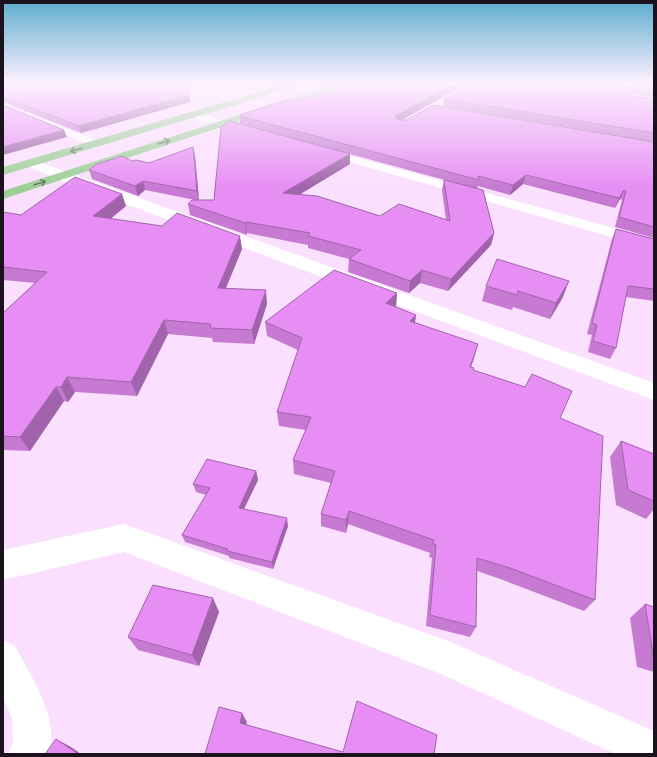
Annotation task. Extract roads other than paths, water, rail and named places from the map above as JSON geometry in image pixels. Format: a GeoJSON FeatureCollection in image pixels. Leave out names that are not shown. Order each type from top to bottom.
{"type":"FeatureCollection","features":[{"type":"Feature","properties":{"kind":"main road"},"geometry":{"type":"LineString","coordinates":[[3,171],[181,118]]}},
{"type":"Feature","properties":{"kind":"main road"},"geometry":{"type":"LineString","coordinates":[[3,195],[235,118]]}},
{"type":"Feature","properties":{"kind":"street"},"geometry":{"type":"LineString","coordinates":[[33,118],[96,144]]}},
{"type":"Feature","properties":{"kind":"street"},"geometry":{"type":"LineString","coordinates":[[204,118],[259,134]]}},
{"type":"Feature","properties":{"kind":"street"},"geometry":{"type":"LineString","coordinates":[[401,124],[411,118]]}},
{"type":"Feature","properties":{"kind":"street"},"geometry":{"type":"LineString","coordinates":[[312,149],[654,244]]}},
{"type":"Feature","properties":{"kind":"street"},"geometry":{"type":"LineString","coordinates":[[31,163],[62,176],[654,392]]}},
{"type":"Feature","properties":{"kind":"street"},"geometry":{"type":"LineString","coordinates":[[3,565],[124,538],[448,659],[654,751]]}},
{"type":"Feature","properties":{"kind":"street"},"geometry":{"type":"LineString","coordinates":[[3,658],[31,717],[34,744],[28,754]]}}]}
